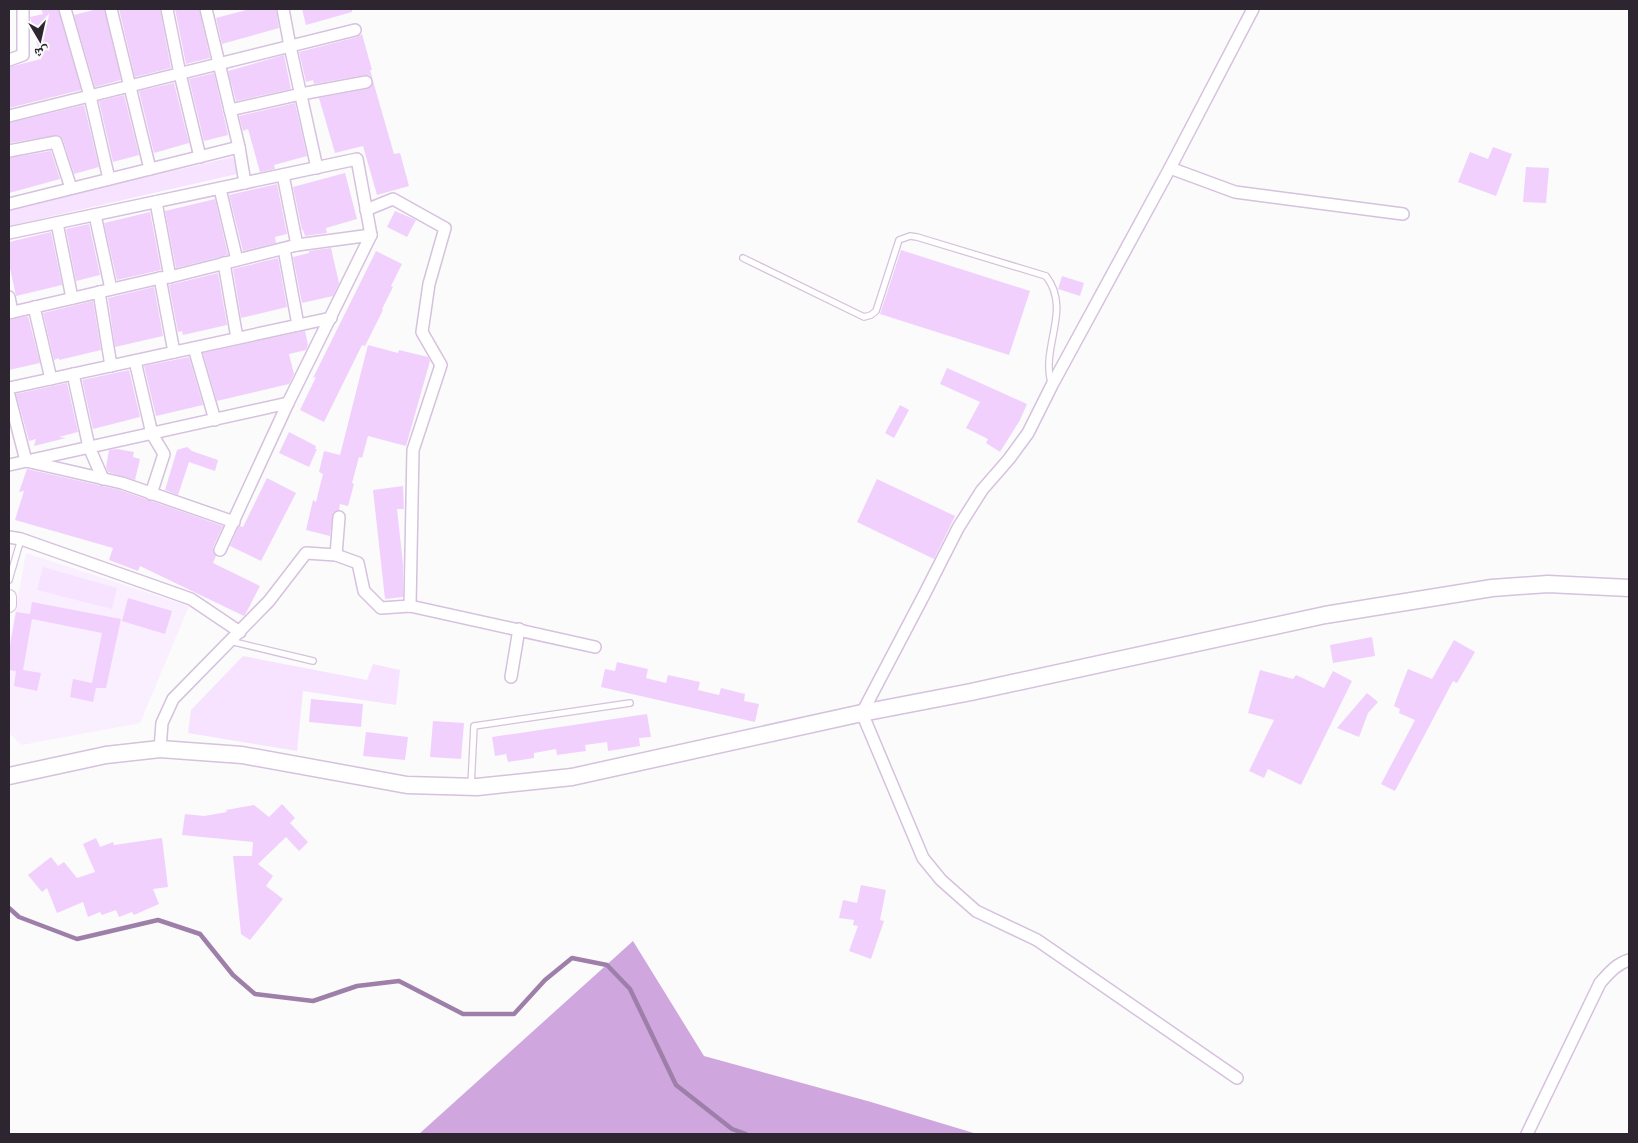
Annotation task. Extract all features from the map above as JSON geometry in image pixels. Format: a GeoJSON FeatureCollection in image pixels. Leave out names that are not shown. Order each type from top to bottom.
{"type":"FeatureCollection","features":[{"type":"Feature","properties":{"kind":"main road"},"geometry":{"type":"LineString","coordinates":[[10,773],[106,756],[160,749],[242,755],[407,785],[471,787],[572,777],[862,713],[971,692],[1325,615],[1492,588],[1548,584],[1629,588]]}},
{"type":"Feature","properties":{"kind":"street"},"geometry":{"type":"LineString","coordinates":[[9,60],[23,55],[23,9]]}},
{"type":"Feature","properties":{"kind":"street"},"geometry":{"type":"LineString","coordinates":[[65,9],[90,96],[109,179]]}},
{"type":"Feature","properties":{"kind":"street"},"geometry":{"type":"LineString","coordinates":[[111,9],[150,169]]}},
{"type":"Feature","properties":{"kind":"street"},"geometry":{"type":"LineString","coordinates":[[167,9],[200,157]]}},
{"type":"Feature","properties":{"kind":"street"},"geometry":{"type":"LineString","coordinates":[[206,9],[239,147],[245,183]]}},
{"type":"Feature","properties":{"kind":"street"},"geometry":{"type":"LineString","coordinates":[[283,9],[317,168]]}},
{"type":"Feature","properties":{"kind":"street"},"geometry":{"type":"LineString","coordinates":[[1238,1078],[1037,940],[976,911],[941,880],[923,858],[862,713],[958,528],[982,490],[1009,459],[1028,433],[1253,9]]}},
{"type":"Feature","properties":{"kind":"street"},"geometry":{"type":"LineString","coordinates":[[9,116],[356,30]]}},
{"type":"Feature","properties":{"kind":"street"},"geometry":{"type":"LineString","coordinates":[[230,110],[366,82]]}},
{"type":"Feature","properties":{"kind":"street"},"geometry":{"type":"LineString","coordinates":[[9,151],[56,142],[71,188]]}},
{"type":"Feature","properties":{"kind":"street"},"geometry":{"type":"LineString","coordinates":[[9,204],[239,147]]}},
{"type":"Feature","properties":{"kind":"street"},"geometry":{"type":"LineString","coordinates":[[9,233],[357,159],[371,235],[332,318],[288,403],[220,550]]}},
{"type":"Feature","properties":{"kind":"street"},"geometry":{"type":"LineString","coordinates":[[1170,168],[1235,192],[1403,214]]}},
{"type":"Feature","properties":{"kind":"street"},"geometry":{"type":"LineString","coordinates":[[283,175],[297,245]]}},
{"type":"Feature","properties":{"kind":"street"},"geometry":{"type":"LineString","coordinates":[[220,189],[237,260]]}},
{"type":"Feature","properties":{"kind":"street"},"geometry":{"type":"LineString","coordinates":[[366,210],[393,199],[445,228],[429,284],[422,332],[441,366],[412,450],[410,606]]}},
{"type":"Feature","properties":{"kind":"street"},"geometry":{"type":"LineString","coordinates":[[156,202],[174,352]]}},
{"type":"Feature","properties":{"kind":"street"},"geometry":{"type":"LineString","coordinates":[[95,215],[111,289]]}},
{"type":"Feature","properties":{"kind":"street"},"geometry":{"type":"LineString","coordinates":[[57,223],[72,298]]}},
{"type":"Feature","properties":{"kind":"street"},"geometry":{"type":"LineString","coordinates":[[9,297],[11,312],[297,245],[371,235]]}},
{"type":"Feature","properties":{"kind":"street"},"geometry":{"type":"LineString","coordinates":[[284,249],[298,325]]}},
{"type":"Feature","properties":{"kind":"street"},"geometry":{"type":"LineString","coordinates":[[224,263],[237,338]]}},
{"type":"Feature","properties":{"kind":"street"},"geometry":{"type":"LineString","coordinates":[[99,292],[111,366]]}},
{"type":"Feature","properties":{"kind":"street"},"geometry":{"type":"LineString","coordinates":[[34,307],[51,379]]}},
{"type":"Feature","properties":{"kind":"street"},"geometry":{"type":"LineString","coordinates":[[9,388],[332,318]]}},
{"type":"Feature","properties":{"kind":"street"},"geometry":{"type":"LineString","coordinates":[[194,348],[215,420]]}},
{"type":"Feature","properties":{"kind":"street"},"geometry":{"type":"LineString","coordinates":[[135,361],[152,434],[164,454],[151,494]]}},
{"type":"Feature","properties":{"kind":"street"},"geometry":{"type":"LineString","coordinates":[[73,374],[89,447],[103,479]]}},
{"type":"Feature","properties":{"kind":"street"},"geometry":{"type":"LineString","coordinates":[[9,395],[26,461]]}},
{"type":"Feature","properties":{"kind":"street"},"geometry":{"type":"LineString","coordinates":[[9,465],[288,403]]}},
{"type":"Feature","properties":{"kind":"street"},"geometry":{"type":"LineString","coordinates":[[26,461],[103,479],[234,522]]}},
{"type":"Feature","properties":{"kind":"street"},"geometry":{"type":"LineString","coordinates":[[336,555],[339,517]]}},
{"type":"Feature","properties":{"kind":"street"},"geometry":{"type":"LineString","coordinates":[[9,537],[21,539],[191,599],[240,632]]}},
{"type":"Feature","properties":{"kind":"street"},"geometry":{"type":"LineString","coordinates":[[160,749],[162,723],[173,699],[269,601],[306,553],[336,555],[358,563],[364,591],[381,608],[410,606],[595,647]]}},
{"type":"Feature","properties":{"kind":"street"},"geometry":{"type":"LineString","coordinates":[[9,597],[9,605]]}},
{"type":"Feature","properties":{"kind":"street"},"geometry":{"type":"LineString","coordinates":[[511,677],[519,630]]}},
{"type":"Feature","properties":{"kind":"street"},"geometry":{"type":"LineString","coordinates":[[1527,1134],[1600,983],[1612,969],[1622,962],[1629,960]]}},
{"type":"Feature","properties":{"kind":"lane"},"geometry":{"type":"LineString","coordinates":[[743,258],[864,317],[876,311],[899,240],[905,236],[917,237],[1046,276],[1056,293],[1058,308],[1049,358],[1052,385]]}},
{"type":"Feature","properties":{"kind":"lane"},"geometry":{"type":"LineString","coordinates":[[9,580],[21,539]]}},
{"type":"Feature","properties":{"kind":"lane"},"geometry":{"type":"LineString","coordinates":[[230,641],[313,661]]}},
{"type":"Feature","properties":{"kind":"lane"},"geometry":{"type":"LineString","coordinates":[[471,787],[474,726],[630,703]]}},
{"type":"Feature","properties":{"kind":"shaded area"},"geometry":{"type":"Polygon","coordinates":[[[233,157],[237,174],[9,226],[9,208],[233,157]]]}},
{"type":"Feature","properties":{"kind":"shaded area"},"geometry":{"type":"Polygon","coordinates":[[[26,553],[189,606],[140,723],[22,745],[9,733],[9,646],[26,553]]]}},
{"type":"Feature","properties":{"kind":"shaded area"},"geometry":{"type":"Polygon","coordinates":[[[43,567],[117,588],[112,609],[37,590],[43,567]]]}},
{"type":"Feature","properties":{"kind":"shaded area"},"geometry":{"type":"Polygon","coordinates":[[[243,656],[367,680],[373,664],[400,670],[396,705],[303,691],[297,751],[188,733],[191,710],[243,656]]]}},
{"type":"Feature","properties":{"kind":"shaded area"},"geometry":{"type":"Polygon","coordinates":[[[633,941],[704,1056],[871,1102],[977,1134],[419,1134],[633,941]]]}},
{"type":"Feature","properties":{"kind":"building"},"geometry":{"type":"Polygon","coordinates":[[[41,9],[58,9],[81,90],[9,108],[9,67],[41,59],[30,17],[43,14],[41,9]]]}},
{"type":"Feature","properties":{"kind":"building"},"geometry":{"type":"Polygon","coordinates":[[[104,9],[121,80],[95,87],[74,15],[104,9]]]}},
{"type":"Feature","properties":{"kind":"building"},"geometry":{"type":"Polygon","coordinates":[[[119,9],[160,9],[171,68],[135,77],[119,9]]]}},
{"type":"Feature","properties":{"kind":"building"},"geometry":{"type":"Polygon","coordinates":[[[175,9],[199,9],[210,58],[186,64],[175,9]]]}},
{"type":"Feature","properties":{"kind":"building"},"geometry":{"type":"Polygon","coordinates":[[[250,9],[276,9],[279,28],[222,44],[216,18],[250,9]]]}},
{"type":"Feature","properties":{"kind":"building"},"geometry":{"type":"Polygon","coordinates":[[[302,9],[352,9],[352,12],[306,25],[302,9]]]}},
{"type":"Feature","properties":{"kind":"building"},"geometry":{"type":"Polygon","coordinates":[[[362,34],[373,80],[369,75],[365,75],[314,84],[313,80],[306,82],[299,52],[357,37],[362,34]]]}},
{"type":"Feature","properties":{"kind":"building"},"geometry":{"type":"Polygon","coordinates":[[[284,55],[291,89],[236,101],[228,71],[284,55]]]}},
{"type":"Feature","properties":{"kind":"building"},"geometry":{"type":"Polygon","coordinates":[[[214,73],[228,135],[204,141],[189,79],[214,73]]]}},
{"type":"Feature","properties":{"kind":"building"},"geometry":{"type":"Polygon","coordinates":[[[373,81],[394,154],[400,153],[409,186],[377,195],[363,146],[335,153],[319,98],[367,89],[371,87],[373,81]]]}},
{"type":"Feature","properties":{"kind":"building"},"geometry":{"type":"Polygon","coordinates":[[[174,83],[189,143],[154,153],[139,91],[174,83]]]}},
{"type":"Feature","properties":{"kind":"building"},"geometry":{"type":"Polygon","coordinates":[[[124,95],[139,155],[113,162],[99,101],[124,95]]]}},
{"type":"Feature","properties":{"kind":"building"},"geometry":{"type":"Polygon","coordinates":[[[295,103],[307,156],[274,165],[275,169],[260,172],[248,129],[243,131],[239,116],[295,103]]]}},
{"type":"Feature","properties":{"kind":"building"},"geometry":{"type":"Polygon","coordinates":[[[84,105],[99,167],[74,174],[63,140],[58,135],[9,143],[9,123],[84,105]]]}},
{"type":"Feature","properties":{"kind":"building"},"geometry":{"type":"Polygon","coordinates":[[[1493,147],[1512,154],[1496,196],[1458,182],[1470,152],[1488,159],[1493,147]]]}},
{"type":"Feature","properties":{"kind":"building"},"geometry":{"type":"Polygon","coordinates":[[[51,151],[60,179],[9,193],[9,158],[51,151]]]}},
{"type":"Feature","properties":{"kind":"building"},"geometry":{"type":"Polygon","coordinates":[[[1526,167],[1549,168],[1546,203],[1523,202],[1526,167]]]}},
{"type":"Feature","properties":{"kind":"building"},"geometry":{"type":"Polygon","coordinates":[[[345,173],[357,219],[326,228],[327,233],[305,236],[293,187],[345,173]]]}},
{"type":"Feature","properties":{"kind":"building"},"geometry":{"type":"Polygon","coordinates":[[[277,184],[287,234],[275,237],[276,243],[243,251],[229,195],[277,184]]]}},
{"type":"Feature","properties":{"kind":"building"},"geometry":{"type":"Polygon","coordinates":[[[215,199],[228,255],[176,268],[165,211],[215,199]]]}},
{"type":"Feature","properties":{"kind":"building"},"geometry":{"type":"Polygon","coordinates":[[[395,211],[416,220],[407,237],[387,227],[395,211]]]}},
{"type":"Feature","properties":{"kind":"building"},"geometry":{"type":"Polygon","coordinates":[[[150,212],[161,270],[117,280],[104,223],[150,212]]]}},
{"type":"Feature","properties":{"kind":"building"},"geometry":{"type":"Polygon","coordinates":[[[89,224],[100,275],[76,281],[66,229],[89,224]]]}},
{"type":"Feature","properties":{"kind":"building"},"geometry":{"type":"Polygon","coordinates":[[[51,232],[62,285],[16,296],[9,264],[9,242],[51,232]]]}},
{"type":"Feature","properties":{"kind":"building"},"geometry":{"type":"Polygon","coordinates":[[[331,248],[339,283],[333,296],[302,303],[293,257],[309,253],[309,251],[331,248]]]}},
{"type":"Feature","properties":{"kind":"building"},"geometry":{"type":"Polygon","coordinates":[[[901,250],[1030,291],[1009,355],[880,314],[901,250]]]}},
{"type":"Feature","properties":{"kind":"building"},"geometry":{"type":"Polygon","coordinates":[[[376,251],[402,264],[391,286],[393,287],[383,310],[365,346],[362,345],[324,422],[300,410],[316,377],[313,378],[376,251]]]}},
{"type":"Feature","properties":{"kind":"building"},"geometry":{"type":"Polygon","coordinates":[[[278,258],[287,307],[241,318],[233,269],[278,258]]]}},
{"type":"Feature","properties":{"kind":"building"},"geometry":{"type":"Polygon","coordinates":[[[218,273],[227,325],[183,335],[182,331],[178,332],[169,285],[218,273]]]}},
{"type":"Feature","properties":{"kind":"building"},"geometry":{"type":"Polygon","coordinates":[[[1062,276],[1084,283],[1080,296],[1058,289],[1062,276]]]}},
{"type":"Feature","properties":{"kind":"building"},"geometry":{"type":"Polygon","coordinates":[[[154,287],[163,336],[115,347],[108,298],[154,287]]]}},
{"type":"Feature","properties":{"kind":"building"},"geometry":{"type":"Polygon","coordinates":[[[93,301],[101,350],[54,360],[43,313],[93,301]]]}},
{"type":"Feature","properties":{"kind":"building"},"geometry":{"type":"Polygon","coordinates":[[[28,316],[40,363],[9,370],[9,320],[28,316]]]}},
{"type":"Feature","properties":{"kind":"building"},"geometry":{"type":"Polygon","coordinates":[[[305,331],[308,345],[306,350],[289,354],[294,374],[289,384],[217,401],[203,353],[305,331]]]}},
{"type":"Feature","properties":{"kind":"building"},"geometry":{"type":"Polygon","coordinates":[[[368,345],[398,353],[399,350],[428,357],[430,361],[406,446],[368,436],[362,458],[359,457],[348,506],[340,504],[339,510],[333,513],[330,536],[306,530],[313,500],[316,502],[323,474],[319,472],[324,451],[340,455],[368,345]]]}},
{"type":"Feature","properties":{"kind":"building"},"geometry":{"type":"Polygon","coordinates":[[[189,357],[203,405],[156,416],[144,366],[189,357]]]}},
{"type":"Feature","properties":{"kind":"building"},"geometry":{"type":"Polygon","coordinates":[[[947,368],[1027,404],[1020,420],[1000,452],[986,443],[988,439],[966,428],[980,402],[940,384],[947,368]]]}},
{"type":"Feature","properties":{"kind":"building"},"geometry":{"type":"Polygon","coordinates":[[[129,370],[140,417],[93,429],[82,380],[129,370]]]}},
{"type":"Feature","properties":{"kind":"building"},"geometry":{"type":"Polygon","coordinates":[[[67,383],[78,432],[59,437],[66,438],[34,446],[36,439],[29,441],[16,394],[67,383]]]}},
{"type":"Feature","properties":{"kind":"building"},"geometry":{"type":"Polygon","coordinates":[[[900,405],[909,410],[894,438],[885,433],[900,405]]]}},
{"type":"Feature","properties":{"kind":"building"},"geometry":{"type":"Polygon","coordinates":[[[289,432],[316,446],[315,449],[317,449],[309,467],[279,453],[289,432]]]}},
{"type":"Feature","properties":{"kind":"building"},"geometry":{"type":"Polygon","coordinates":[[[187,447],[192,451],[218,460],[215,471],[189,462],[178,495],[165,490],[177,450],[187,447]]]}},
{"type":"Feature","properties":{"kind":"building"},"geometry":{"type":"Polygon","coordinates":[[[117,449],[134,452],[133,457],[140,459],[135,480],[108,472],[106,467],[109,450],[117,449]]]}},
{"type":"Feature","properties":{"kind":"building"},"geometry":{"type":"Polygon","coordinates":[[[27,469],[120,490],[223,526],[213,547],[216,556],[213,563],[260,586],[244,616],[140,566],[138,571],[109,560],[113,548],[15,520],[24,491],[19,492],[27,469]]]}},
{"type":"Feature","properties":{"kind":"building"},"geometry":{"type":"Polygon","coordinates":[[[267,478],[296,493],[261,561],[230,546],[238,528],[240,526],[243,527],[267,478]]]}},
{"type":"Feature","properties":{"kind":"building"},"geometry":{"type":"Polygon","coordinates":[[[877,479],[955,516],[934,559],[857,522],[877,479]]]}},
{"type":"Feature","properties":{"kind":"building"},"geometry":{"type":"Polygon","coordinates":[[[403,486],[404,509],[397,509],[403,564],[403,597],[385,599],[373,490],[403,486]]]}},
{"type":"Feature","properties":{"kind":"building"},"geometry":{"type":"Polygon","coordinates":[[[128,598],[172,611],[165,634],[122,621],[128,598]]]}},
{"type":"Feature","properties":{"kind":"building"},"geometry":{"type":"Polygon","coordinates":[[[32,602],[121,619],[106,688],[96,688],[93,702],[70,697],[73,679],[92,683],[102,633],[32,619],[23,670],[41,673],[37,691],[14,686],[16,671],[9,670],[9,651],[16,612],[30,614],[32,602]]]}},
{"type":"Feature","properties":{"kind":"building"},"geometry":{"type":"Polygon","coordinates":[[[1372,637],[1375,656],[1333,663],[1330,645],[1372,637]]]}},
{"type":"Feature","properties":{"kind":"building"},"geometry":{"type":"Polygon","coordinates":[[[1454,640],[1475,652],[1457,683],[1453,681],[1395,791],[1381,784],[1415,720],[1399,713],[1400,709],[1394,706],[1400,689],[1408,669],[1432,679],[1454,640]]]}},
{"type":"Feature","properties":{"kind":"building"},"geometry":{"type":"Polygon","coordinates":[[[617,662],[648,669],[646,678],[666,683],[668,675],[700,682],[698,690],[719,695],[721,688],[745,694],[744,701],[759,704],[755,722],[601,687],[605,669],[615,671],[617,662]]]}},
{"type":"Feature","properties":{"kind":"building"},"geometry":{"type":"Polygon","coordinates":[[[1260,670],[1293,679],[1296,675],[1324,688],[1333,671],[1352,681],[1301,785],[1268,769],[1264,778],[1249,771],[1274,720],[1248,713],[1260,670]]]}},
{"type":"Feature","properties":{"kind":"building"},"geometry":{"type":"Polygon","coordinates":[[[1367,693],[1378,702],[1368,713],[1359,737],[1337,728],[1367,693]]]}},
{"type":"Feature","properties":{"kind":"building"},"geometry":{"type":"Polygon","coordinates":[[[311,699],[363,704],[361,727],[309,722],[311,699]]]}},
{"type":"Feature","properties":{"kind":"building"},"geometry":{"type":"Polygon","coordinates":[[[647,714],[651,737],[639,738],[640,746],[608,751],[607,742],[585,745],[586,751],[557,755],[556,749],[534,753],[534,758],[508,762],[506,754],[495,756],[492,737],[647,714]]]}},
{"type":"Feature","properties":{"kind":"building"},"geometry":{"type":"Polygon","coordinates":[[[433,721],[464,723],[461,759],[430,757],[433,721]]]}},
{"type":"Feature","properties":{"kind":"building"},"geometry":{"type":"Polygon","coordinates":[[[366,732],[408,737],[405,760],[363,756],[366,732]]]}},
{"type":"Feature","properties":{"kind":"building"},"geometry":{"type":"Polygon","coordinates":[[[282,804],[295,818],[290,823],[308,842],[299,851],[286,837],[258,864],[273,876],[266,886],[283,899],[250,940],[241,934],[233,856],[252,856],[253,842],[182,835],[185,814],[204,816],[254,805],[269,817],[282,804]]]}},
{"type":"Feature","properties":{"kind":"building"},"geometry":{"type":"Polygon","coordinates":[[[96,838],[100,847],[113,842],[114,845],[162,838],[168,887],[153,889],[159,904],[134,915],[132,912],[119,917],[116,910],[102,915],[100,912],[88,917],[83,902],[57,913],[47,888],[42,892],[28,875],[51,857],[58,866],[64,862],[77,878],[95,872],[83,844],[96,838]]]}},
{"type":"Feature","properties":{"kind":"building"},"geometry":{"type":"Polygon","coordinates":[[[861,885],[886,890],[880,920],[884,921],[871,959],[849,951],[858,926],[853,925],[854,920],[839,918],[843,900],[857,903],[861,885]]]}},
{"type":"Feature","properties":{"kind":"waterway"},"geometry":{"type":"LineString","coordinates":[[9,908],[19,917],[77,939],[158,920],[200,934],[233,975],[255,994],[313,1001],[357,986],[399,981],[463,1014],[514,1014],[545,980],[572,958],[607,965],[630,989],[676,1085],[732,1129],[746,1134]]}}]}
